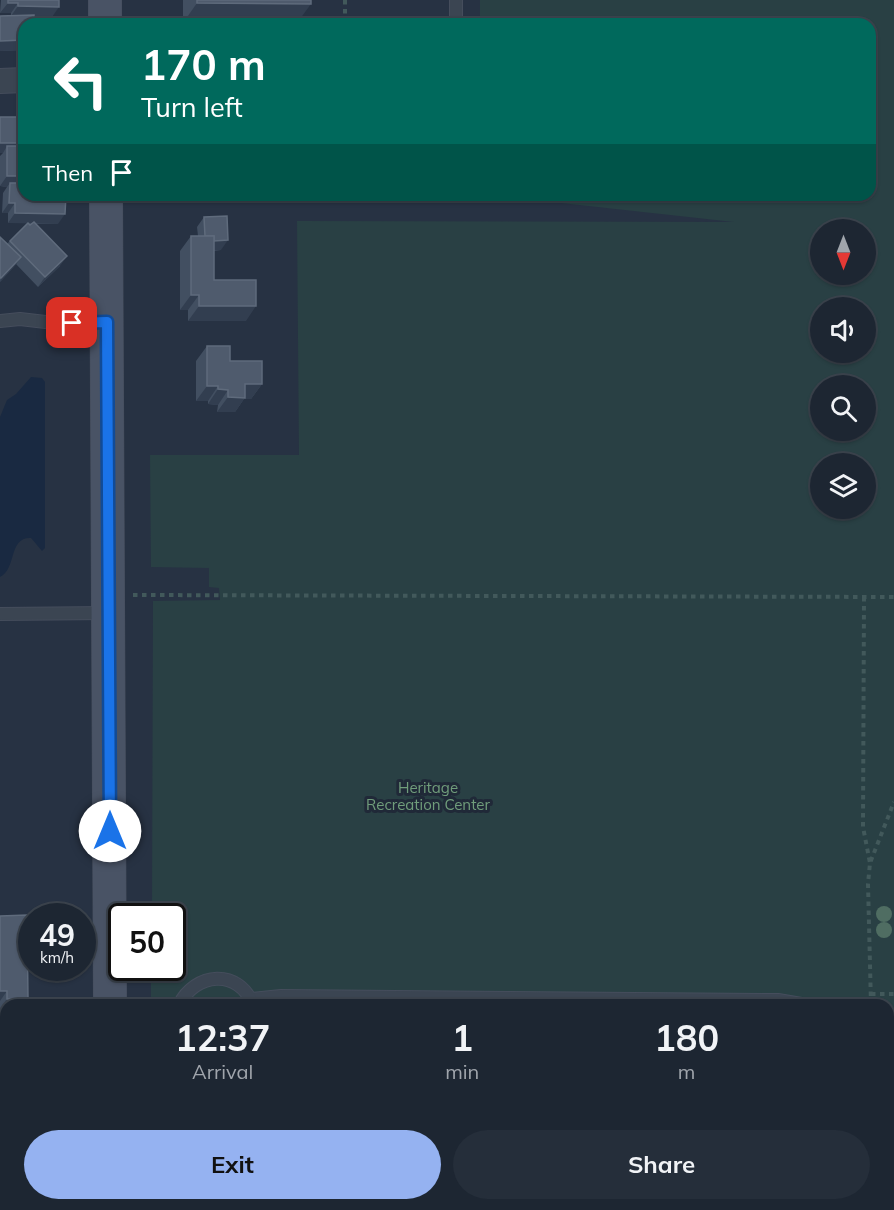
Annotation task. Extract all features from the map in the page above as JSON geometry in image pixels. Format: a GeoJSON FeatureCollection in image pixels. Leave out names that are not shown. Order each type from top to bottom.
{"type":"FeatureCollection","features":[{"type":"Feature","properties":{"kind":"main road"},"geometry":{"type":"LineString","coordinates":[[105,0],[105,18]]}},
{"type":"Feature","properties":{"kind":"main road"},"geometry":{"type":"LineString","coordinates":[[106,201],[110,999]]}},
{"type":"Feature","properties":{"kind":"street"},"geometry":{"type":"LineString","coordinates":[[0,81],[18,80]]}},
{"type":"Feature","properties":{"kind":"lane"},"geometry":{"type":"LineString","coordinates":[[456,0],[456,18]]}},
{"type":"Feature","properties":{"kind":"lane"},"geometry":{"type":"LineString","coordinates":[[0,321],[20,319],[54,323],[107,322]]}},
{"type":"Feature","properties":{"kind":"lane"},"geometry":{"type":"LineString","coordinates":[[0,614],[108,604]]}},
{"type":"Feature","properties":{"kind":"lane"},"geometry":{"type":"LineString","coordinates":[[182,999],[184,994],[202,981],[224,979],[244,990],[250,999]]}},
{"type":"Feature","properties":{"kind":"lane"},"geometry":{"type":"LineString","coordinates":[[266,999],[281,996],[633,999]]}},
{"type":"Feature","properties":{"kind":"path"},"geometry":{"type":"LineString","coordinates":[[345,0],[345,18]]}},
{"type":"Feature","properties":{"kind":"path"},"geometry":{"type":"LineString","coordinates":[[864,597],[863,827],[870,863]]}},
{"type":"Feature","properties":{"kind":"path"},"geometry":{"type":"LineString","coordinates":[[108,604],[894,597]]}},
{"type":"Feature","properties":{"kind":"path"},"geometry":{"type":"LineString","coordinates":[[871,999],[868,884],[870,863],[894,802]]}},
{"type":"Feature","properties":{"kind":"path"},"geometry":{"type":"LineString","coordinates":[[871,994],[894,994]]}},
{"type":"Feature","properties":{"kind":"green space","name":"Heritage Recreation Center"},"geometry":{"type":"Polygon","coordinates":[[[480,0],[894,0],[894,999],[151,999],[151,981],[186,981],[186,903],[152,903],[153,601],[220,600],[219,588],[209,587],[209,568],[151,567],[150,455],[299,455],[297,221],[734,222],[554,201],[876,201],[876,18],[480,18],[480,0]]]}},
{"type":"Feature","properties":{"kind":"water"},"geometry":{"type":"Polygon","coordinates":[[[31,377],[42,378],[45,382],[45,548],[42,551],[31,538],[24,539],[16,548],[9,567],[0,577],[0,417],[7,400],[16,394],[31,377]]]}},
{"type":"Feature","properties":{"kind":"building"},"geometry":{"type":"Polygon","coordinates":[[[8,0],[59,0],[59,7],[18,6],[18,3],[8,3],[8,0]]]}},
{"type":"Feature","properties":{"kind":"building"},"geometry":{"type":"Polygon","coordinates":[[[197,0],[311,0],[311,4],[197,3],[197,0]]]}},
{"type":"Feature","properties":{"kind":"building"},"geometry":{"type":"Polygon","coordinates":[[[34,15],[34,18],[18,18],[18,40],[0,41],[0,16],[34,15]]]}},
{"type":"Feature","properties":{"kind":"building"},"geometry":{"type":"Polygon","coordinates":[[[0,117],[18,117],[18,143],[0,143],[0,117]]]}},
{"type":"Feature","properties":{"kind":"building"},"geometry":{"type":"Polygon","coordinates":[[[7,146],[18,146],[18,176],[7,176],[7,146]]]}},
{"type":"Feature","properties":{"kind":"building"},"geometry":{"type":"Polygon","coordinates":[[[10,183],[18,183],[18,201],[66,201],[65,214],[15,213],[15,203],[9,203],[10,183]]]}},
{"type":"Feature","properties":{"kind":"building"},"geometry":{"type":"Polygon","coordinates":[[[227,216],[228,240],[214,241],[214,236],[205,236],[204,217],[227,216]]]}},
{"type":"Feature","properties":{"kind":"building"},"geometry":{"type":"Polygon","coordinates":[[[34,222],[67,256],[45,277],[10,241],[28,223],[30,225],[34,222]]]}},
{"type":"Feature","properties":{"kind":"building"},"geometry":{"type":"Polygon","coordinates":[[[191,236],[214,236],[214,280],[256,280],[256,306],[199,306],[199,295],[191,295],[191,236]]]}},
{"type":"Feature","properties":{"kind":"building"},"geometry":{"type":"Polygon","coordinates":[[[0,237],[21,257],[1,278],[0,278],[0,237]]]}},
{"type":"Feature","properties":{"kind":"building"},"geometry":{"type":"Polygon","coordinates":[[[207,346],[230,346],[230,361],[262,361],[262,384],[245,384],[245,398],[228,397],[228,390],[218,389],[218,386],[207,386],[207,346]]]}},
{"type":"Feature","properties":{"kind":"building"},"geometry":{"type":"Polygon","coordinates":[[[18,915],[18,981],[28,981],[28,999],[7,999],[7,991],[0,991],[0,916],[18,915]]]}},
{"type":"Feature","properties":{"kind":"route"},"geometry":{"type":"LineString","coordinates":[[72,323],[107,322],[110,831]]}}]}
